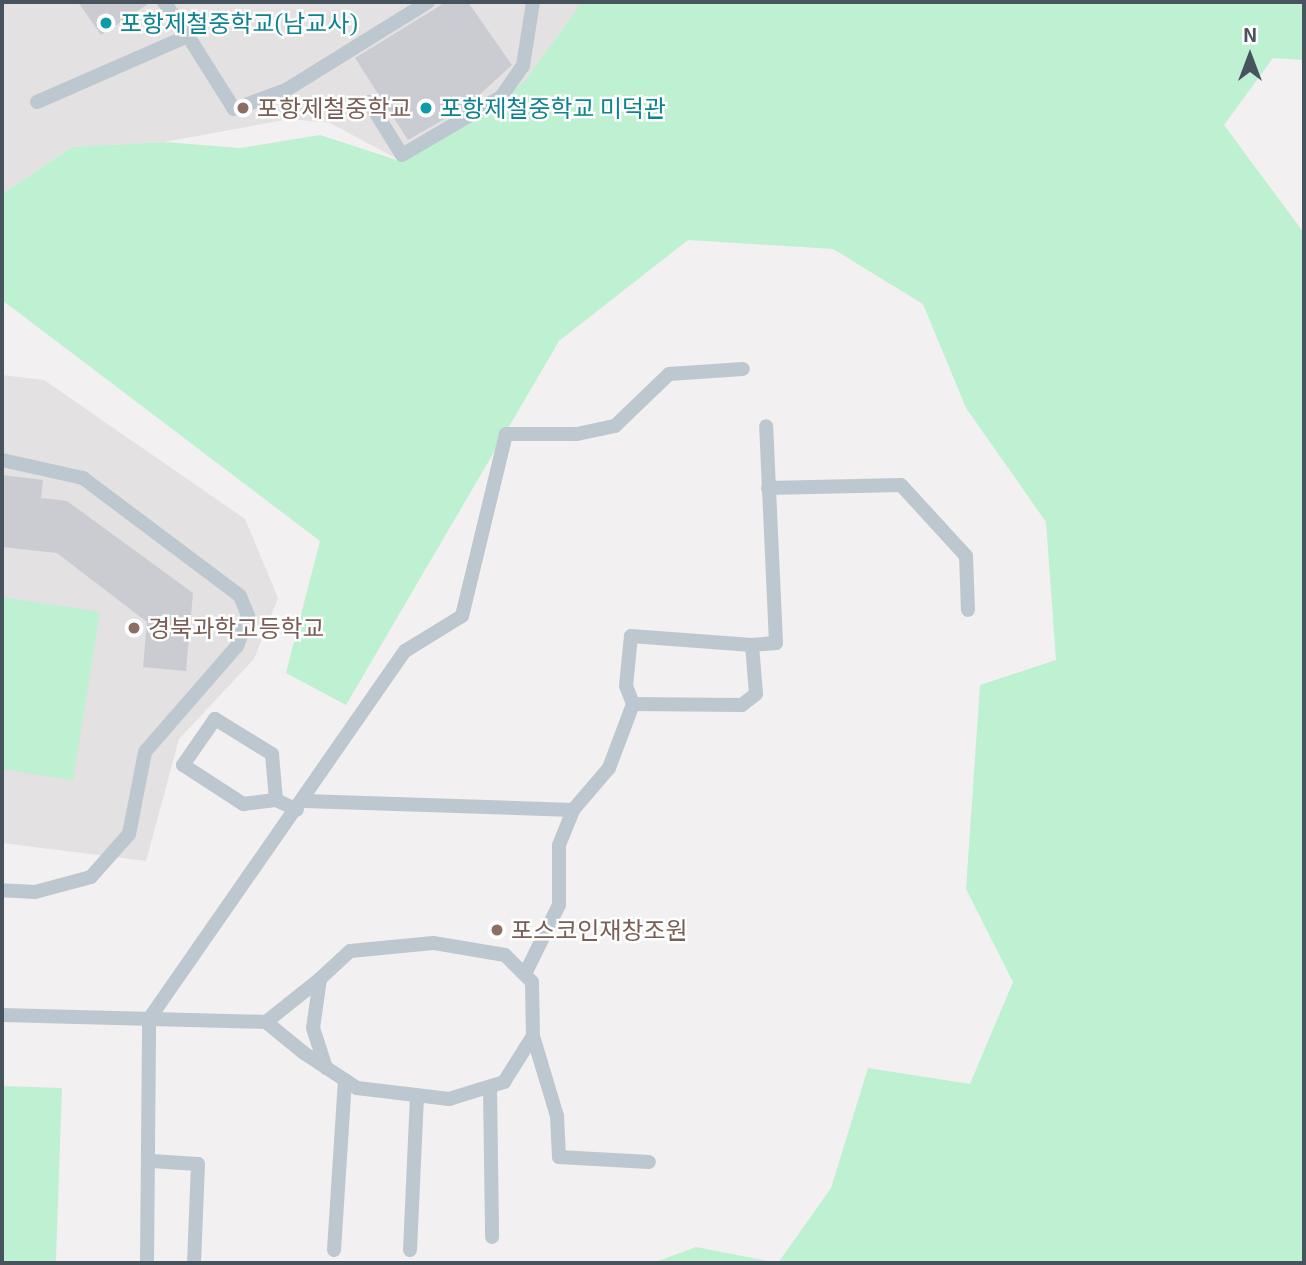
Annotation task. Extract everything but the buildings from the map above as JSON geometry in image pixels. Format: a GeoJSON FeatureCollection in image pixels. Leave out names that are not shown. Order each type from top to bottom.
{"type":"FeatureCollection","features":[{"type":"Feature","properties":{"kind":"lane"},"geometry":{"type":"LineString","coordinates":[[164,2],[234,109],[286,90],[428,2]]}},
{"type":"Feature","properties":{"kind":"lane"},"geometry":{"type":"LineString","coordinates":[[369,102],[402,155],[501,97],[523,66],[533,2]]}},
{"type":"Feature","properties":{"kind":"lane"},"geometry":{"type":"LineString","coordinates":[[37,102],[188,36]]}},
{"type":"Feature","properties":{"kind":"lane"},"geometry":{"type":"LineString","coordinates":[[147,1263],[151,1161],[149,1019],[300,806],[405,651],[462,616],[506,434],[577,434],[615,426],[669,374],[743,369]]}},
{"type":"Feature","properties":{"kind":"lane"},"geometry":{"type":"LineString","coordinates":[[525,975],[559,905],[559,845],[573,810],[609,768],[633,704],[626,686],[631,636],[752,645],[776,643],[766,426]]}},
{"type":"Feature","properties":{"kind":"lane"},"geometry":{"type":"LineString","coordinates":[[2,460],[83,478],[240,596],[248,616],[237,646],[145,752],[129,834],[91,877],[35,892],[2,890]]}},
{"type":"Feature","properties":{"kind":"lane"},"geometry":{"type":"LineString","coordinates":[[768,488],[901,485],[965,556],[968,610]]}},
{"type":"Feature","properties":{"kind":"lane"},"geometry":{"type":"LineString","coordinates":[[633,704],[742,705],[756,694],[752,645]]}},
{"type":"Feature","properties":{"kind":"lane"},"geometry":{"type":"LineString","coordinates":[[276,800],[272,754],[215,719],[183,765],[243,804],[276,800],[300,806],[573,810]]}},
{"type":"Feature","properties":{"kind":"lane"},"geometry":{"type":"LineString","coordinates":[[266,1022],[350,951],[433,943],[505,955],[532,982],[533,1036],[557,1116],[559,1157],[649,1162]]}},
{"type":"Feature","properties":{"kind":"lane"},"geometry":{"type":"LineString","coordinates":[[320,979],[313,1028],[326,1068]]}},
{"type":"Feature","properties":{"kind":"lane"},"geometry":{"type":"LineString","coordinates":[[2,1015],[266,1022],[357,1088],[449,1099],[505,1082],[533,1036]]}},
{"type":"Feature","properties":{"kind":"lane"},"geometry":{"type":"LineString","coordinates":[[334,1250],[345,1080]]}},
{"type":"Feature","properties":{"kind":"lane"},"geometry":{"type":"LineString","coordinates":[[490,1087],[492,1237]]}},
{"type":"Feature","properties":{"kind":"lane"},"geometry":{"type":"LineString","coordinates":[[410,1250],[417,1095]]}},
{"type":"Feature","properties":{"kind":"lane"},"geometry":{"type":"LineString","coordinates":[[151,1161],[198,1164],[194,1263]]}},
{"type":"Feature","properties":{"kind":"shaded area","name":"포항제철중학교"},"geometry":{"type":"Polygon","coordinates":[[[2,2],[582,2],[524,82],[403,162],[330,123],[290,119],[164,142],[72,147],[2,194],[2,2]]]}},
{"type":"Feature","properties":{"kind":"shaded area","name":"경북과학고등학교"},"geometry":{"type":"Polygon","coordinates":[[[2,375],[44,380],[245,519],[278,598],[254,659],[179,739],[146,861],[2,843],[2,375]]]}},
{"type":"Feature","properties":{"kind":"green space"},"geometry":{"type":"Polygon","coordinates":[[[582,2],[1304,2],[1304,60],[1273,58],[1224,125],[1304,233],[1304,1263],[778,1263],[831,1188],[868,1068],[970,1084],[1013,982],[966,889],[980,685],[1056,660],[1046,522],[966,408],[923,304],[833,249],[688,240],[559,341],[346,705],[286,673],[320,541],[2,300],[2,194],[72,147],[164,142],[240,148],[320,135],[403,162],[524,82],[582,2]]]}},
{"type":"Feature","properties":{"kind":"green space"},"geometry":{"type":"Polygon","coordinates":[[[2,597],[100,612],[73,780],[2,769],[2,597]]]}},
{"type":"Feature","properties":{"kind":"green space"},"geometry":{"type":"Polygon","coordinates":[[[2,1086],[62,1088],[56,1263],[2,1263],[2,1086]]]}},
{"type":"Feature","properties":{"kind":"green space"},"geometry":{"type":"Polygon","coordinates":[[[696,1247],[778,1263],[653,1263],[696,1247]]]}},
{"type":"Feature","properties":{"kind":"place","name":"포항제철중학교(남교사)"},"geometry":{"type":"Point","coordinates":[106,23]}},
{"type":"Feature","properties":{"kind":"place","name":"포항제철중학교"},"geometry":{"type":"Point","coordinates":[243,108]}},
{"type":"Feature","properties":{"kind":"place","name":"포항제철중학교 미덕관"},"geometry":{"type":"Point","coordinates":[426,108]}},
{"type":"Feature","properties":{"kind":"place","name":"경북과학고등학교"},"geometry":{"type":"Point","coordinates":[134,628]}},
{"type":"Feature","properties":{"kind":"place","name":"포스코인재창조원"},"geometry":{"type":"Point","coordinates":[497,930]}}]}
